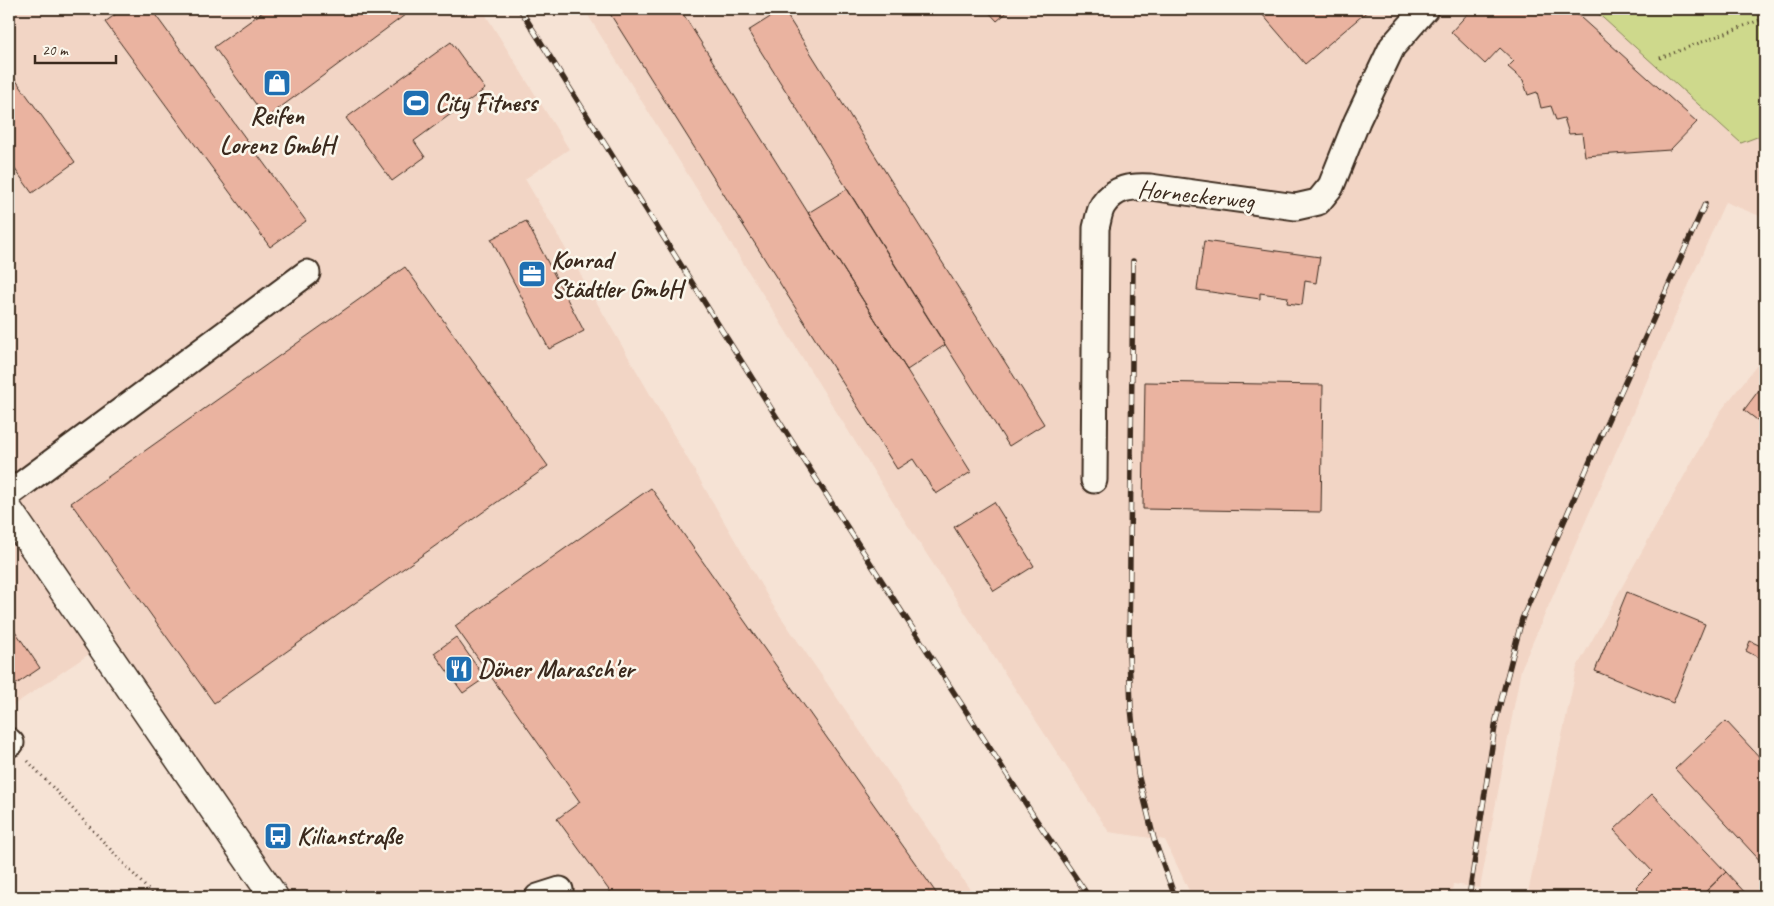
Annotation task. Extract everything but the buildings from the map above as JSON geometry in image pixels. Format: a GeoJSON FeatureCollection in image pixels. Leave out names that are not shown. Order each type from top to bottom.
{"type":"FeatureCollection","features":[{"type":"Feature","properties":{"kind":"main road"},"geometry":{"type":"LineString","coordinates":[[9,510],[274,897]]}},
{"type":"Feature","properties":{"kind":"street","name":"Horneckerweg"},"geometry":{"type":"LineString","coordinates":[[1094,480],[1096,228],[1103,205],[1115,193],[1130,186],[1150,187],[1296,207],[1318,202],[1331,186],[1357,121],[1392,47],[1426,9]]}},
{"type":"Feature","properties":{"kind":"street"},"geometry":{"type":"LineString","coordinates":[[9,494],[307,273]]}},
{"type":"Feature","properties":{"kind":"path"},"geometry":{"type":"LineString","coordinates":[[1660,58],[1765,18]]}},
{"type":"Feature","properties":{"kind":"path"},"geometry":{"type":"LineString","coordinates":[[10,742],[155,897]]}},
{"type":"Feature","properties":{"kind":"shaded area"},"geometry":{"type":"Polygon","coordinates":[[[9,9],[482,9],[569,149],[525,179],[772,604],[975,897],[294,897],[107,642],[9,708],[9,9]]]}},
{"type":"Feature","properties":{"kind":"shaded area"},"geometry":{"type":"Polygon","coordinates":[[[584,9],[1593,9],[1741,143],[1765,134],[1765,218],[1725,202],[1521,669],[1480,888],[1453,884],[1451,897],[1192,897],[1165,840],[1109,832],[901,515],[584,9]]]}},
{"type":"Feature","properties":{"kind":"shaded area"},"geometry":{"type":"Polygon","coordinates":[[[1765,355],[1765,897],[1527,897],[1577,667],[1720,412],[1765,355]]]}},
{"type":"Feature","properties":{"kind":"green space"},"geometry":{"type":"Polygon","coordinates":[[[1593,9],[1765,9],[1765,134],[1741,143],[1593,9]]]}},
{"type":"Feature","properties":{"kind":"railway"},"geometry":{"type":"LineString","coordinates":[[520,9],[791,440],[1035,818],[1089,897]]}},
{"type":"Feature","properties":{"kind":"railway"},"geometry":{"type":"LineString","coordinates":[[1469,897],[1496,720],[1522,619],[1600,438],[1705,204]]}},
{"type":"Feature","properties":{"kind":"railway"},"geometry":{"type":"LineString","coordinates":[[1133,261],[1129,655],[1131,708],[1138,774],[1154,839],[1175,897]]}},
{"type":"Feature","properties":{"kind":"place","name":"Reifen Lorenz GmbH"},"geometry":{"type":"Point","coordinates":[277,83]}},
{"type":"Feature","properties":{"kind":"place","name":"City Fitness"},"geometry":{"type":"Point","coordinates":[416,103]}},
{"type":"Feature","properties":{"kind":"place","name":"Konrad Städtler GmbH"},"geometry":{"type":"Point","coordinates":[532,274]}},
{"type":"Feature","properties":{"kind":"place","name":"Döner Marasch'er"},"geometry":{"type":"Point","coordinates":[459,669]}},
{"type":"Feature","properties":{"kind":"place","name":"Kilianstraße"},"geometry":{"type":"Point","coordinates":[278,836]}}]}
